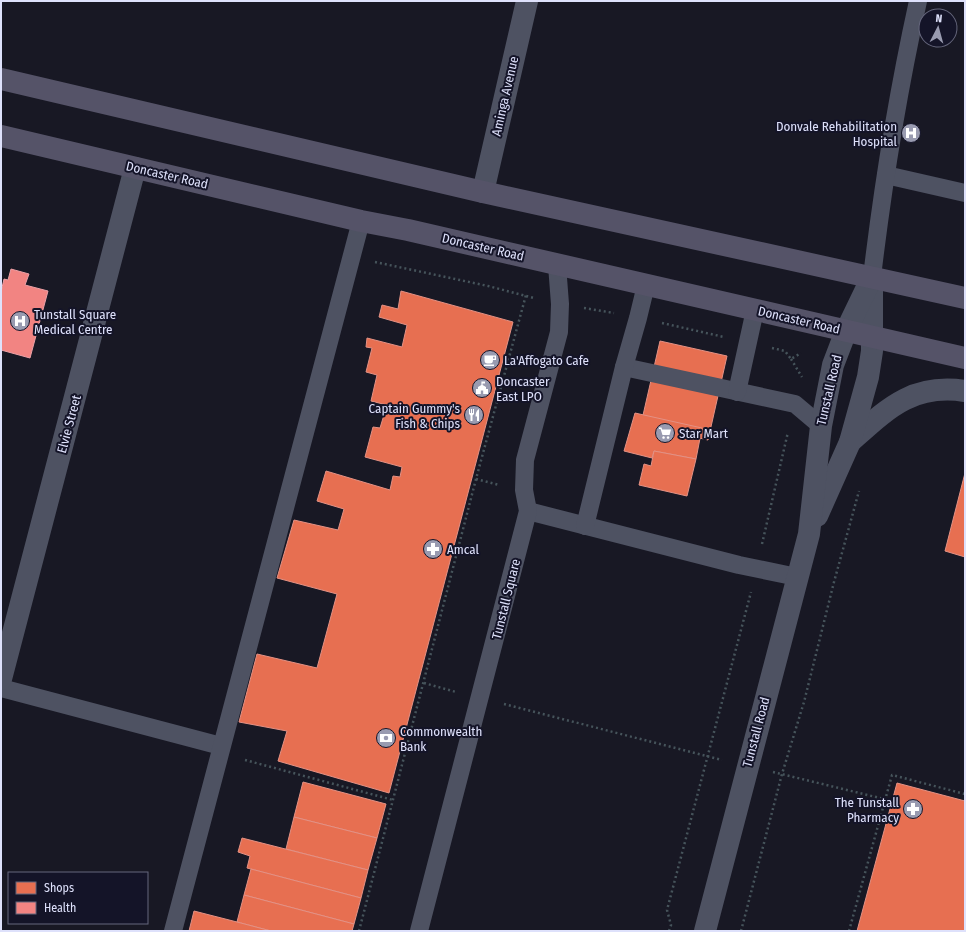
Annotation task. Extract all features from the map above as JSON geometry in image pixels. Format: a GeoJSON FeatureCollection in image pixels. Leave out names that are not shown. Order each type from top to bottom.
{"type":"FeatureCollection","features":[{"type":"Feature","properties":{"kind":"main road"},"geometry":{"type":"LineString","coordinates":[[1,79],[483,192],[965,298]]}},
{"type":"Feature","properties":{"kind":"main road","name":"Doncaster Road"},"geometry":{"type":"LineString","coordinates":[[1,136],[965,358]]}},
{"type":"Feature","properties":{"kind":"street","name":"Aminga Avenue"},"geometry":{"type":"LineString","coordinates":[[483,192],[527,1]]}},
{"type":"Feature","properties":{"kind":"street","name":"Elvie Street"},"geometry":{"type":"LineString","coordinates":[[1,679],[4,654],[135,168]]}},
{"type":"Feature","properties":{"kind":"street","name":"Tunstall Road"},"geometry":{"type":"LineString","coordinates":[[809,534],[821,426],[833,366],[846,331],[872,277]]}},
{"type":"Feature","properties":{"kind":"street","name":"Tunstall Road"},"geometry":{"type":"LineString","coordinates":[[705,931],[809,534],[850,442],[871,365],[872,277]]}},
{"type":"Feature","properties":{"kind":"street","name":"Tunstall Road"},"geometry":{"type":"LineString","coordinates":[[850,442],[902,399],[914,394],[943,389],[965,390]]}},
{"type":"Feature","properties":{"kind":"lane"},"geometry":{"type":"LineString","coordinates":[[872,277],[886,175],[905,60],[918,1]]}},
{"type":"Feature","properties":{"kind":"lane"},"geometry":{"type":"LineString","coordinates":[[886,175],[965,193]]}},
{"type":"Feature","properties":{"kind":"lane"},"geometry":{"type":"LineString","coordinates":[[173,931],[361,220]]}},
{"type":"Feature","properties":{"kind":"lane","name":"Tunstall Square"},"geometry":{"type":"LineString","coordinates":[[420,931],[528,511],[524,490],[525,460],[558,332],[560,304],[557,265]]}},
{"type":"Feature","properties":{"kind":"lane"},"geometry":{"type":"LineString","coordinates":[[585,526],[624,367],[646,285]]}},
{"type":"Feature","properties":{"kind":"lane"},"geometry":{"type":"LineString","coordinates":[[738,392],[755,310]]}},
{"type":"Feature","properties":{"kind":"lane"},"geometry":{"type":"LineString","coordinates":[[624,367],[795,404],[821,426]]}},
{"type":"Feature","properties":{"kind":"lane"},"geometry":{"type":"LineString","coordinates":[[528,511],[757,569],[797,577]]}},
{"type":"Feature","properties":{"kind":"lane"},"geometry":{"type":"LineString","coordinates":[[1,688],[220,750]]}},
{"type":"Feature","properties":{"kind":"path"},"geometry":{"type":"LineString","coordinates":[[359,931],[476,479],[526,295]]}},
{"type":"Feature","properties":{"kind":"path"},"geometry":{"type":"LineString","coordinates":[[669,931],[671,925],[667,910],[757,569],[802,377],[791,358]]}},
{"type":"Feature","properties":{"kind":"path"},"geometry":{"type":"LineString","coordinates":[[741,931],[782,774],[804,702],[834,582],[861,485]]}},
{"type":"Feature","properties":{"kind":"path"},"geometry":{"type":"LineString","coordinates":[[424,683],[707,757],[884,799]]}},
{"type":"Feature","properties":{"kind":"path"},"geometry":{"type":"LineString","coordinates":[[220,750],[393,800]]}},
{"type":"Feature","properties":{"kind":"path"},"geometry":{"type":"LineString","coordinates":[[849,931],[884,799],[892,775],[965,794]]}},
{"type":"Feature","properties":{"kind":"building: Shops"},"geometry":{"type":"Polygon","coordinates":[[[401,291],[513,322],[389,793],[278,761],[287,731],[239,722],[257,654],[317,668],[337,594],[277,578],[294,520],[338,530],[344,509],[317,501],[326,471],[390,490],[393,476],[400,477],[402,467],[365,457],[373,427],[380,428],[387,405],[371,401],[377,375],[366,372],[372,348],[366,347],[367,338],[402,347],[407,325],[379,317],[382,305],[398,309],[401,291]]]}},
{"type":"Feature","properties":{"kind":"building: Shops"},"geometry":{"type":"Polygon","coordinates":[[[660,341],[727,356],[708,440],[641,424],[660,341]]]}},
{"type":"Feature","properties":{"kind":"building: Shops","name":"Star Mart"},"geometry":{"type":"Polygon","coordinates":[[[635,413],[702,428],[696,459],[654,451],[652,458],[624,451],[635,413]]]}},
{"type":"Feature","properties":{"kind":"building: Shops"},"geometry":{"type":"Polygon","coordinates":[[[654,451],[696,459],[687,496],[639,485],[644,464],[651,466],[654,451]]]}},
{"type":"Feature","properties":{"kind":"building: Shops"},"geometry":{"type":"Polygon","coordinates":[[[965,473],[965,557],[945,551],[965,473]]]}},
{"type":"Feature","properties":{"kind":"building: Shops"},"geometry":{"type":"Polygon","coordinates":[[[303,782],[386,804],[377,838],[294,817],[303,782]]]}},
{"type":"Feature","properties":{"kind":"building: Shops"},"geometry":{"type":"Polygon","coordinates":[[[897,783],[965,801],[965,931],[857,931],[897,783]]]}},
{"type":"Feature","properties":{"kind":"building: Shops"},"geometry":{"type":"Polygon","coordinates":[[[294,817],[377,838],[368,870],[286,849],[294,817]]]}},
{"type":"Feature","properties":{"kind":"building: Shops"},"geometry":{"type":"Polygon","coordinates":[[[242,838],[368,870],[361,898],[247,868],[250,856],[238,852],[242,838]]]}},
{"type":"Feature","properties":{"kind":"building: Shops"},"geometry":{"type":"Polygon","coordinates":[[[251,869],[361,898],[354,924],[244,895],[251,869]]]}},
{"type":"Feature","properties":{"kind":"building: Shops"},"geometry":{"type":"Polygon","coordinates":[[[244,895],[354,924],[352,931],[271,931],[237,922],[244,895]]]}},
{"type":"Feature","properties":{"kind":"building: Shops"},"geometry":{"type":"Polygon","coordinates":[[[194,911],[237,922],[271,931],[189,931],[194,911]]]}},
{"type":"Feature","properties":{"kind":"building: Health","name":"Tunstall Square Medical Centre"},"geometry":{"type":"Polygon","coordinates":[[[11,269],[29,274],[25,285],[48,291],[30,358],[1,350],[1,292],[4,279],[8,280],[11,269]]]}},
{"type":"Feature","properties":{"kind":"place","name":"Donvale Rehabilitation Hospital"},"geometry":{"type":"Point","coordinates":[911,133]}},
{"type":"Feature","properties":{"kind":"place","name":"Tunstall Square Medical Centre"},"geometry":{"type":"Point","coordinates":[20,321]}},
{"type":"Feature","properties":{"kind":"place","name":"La'Affogato Cafe"},"geometry":{"type":"Point","coordinates":[490,360]}},
{"type":"Feature","properties":{"kind":"place","name":"Doncaster East LPO"},"geometry":{"type":"Point","coordinates":[482,388]}},
{"type":"Feature","properties":{"kind":"place","name":"Captain Gummy's Fish & Chips"},"geometry":{"type":"Point","coordinates":[474,415]}},
{"type":"Feature","properties":{"kind":"place","name":"Star Mart"},"geometry":{"type":"Point","coordinates":[665,433]}},
{"type":"Feature","properties":{"kind":"place","name":"Amcal"},"geometry":{"type":"Point","coordinates":[433,549]}},
{"type":"Feature","properties":{"kind":"place","name":"Commonwealth Bank"},"geometry":{"type":"Point","coordinates":[386,738]}},
{"type":"Feature","properties":{"kind":"place","name":"The Tunstall Pharmacy"},"geometry":{"type":"Point","coordinates":[913,809]}}]}
